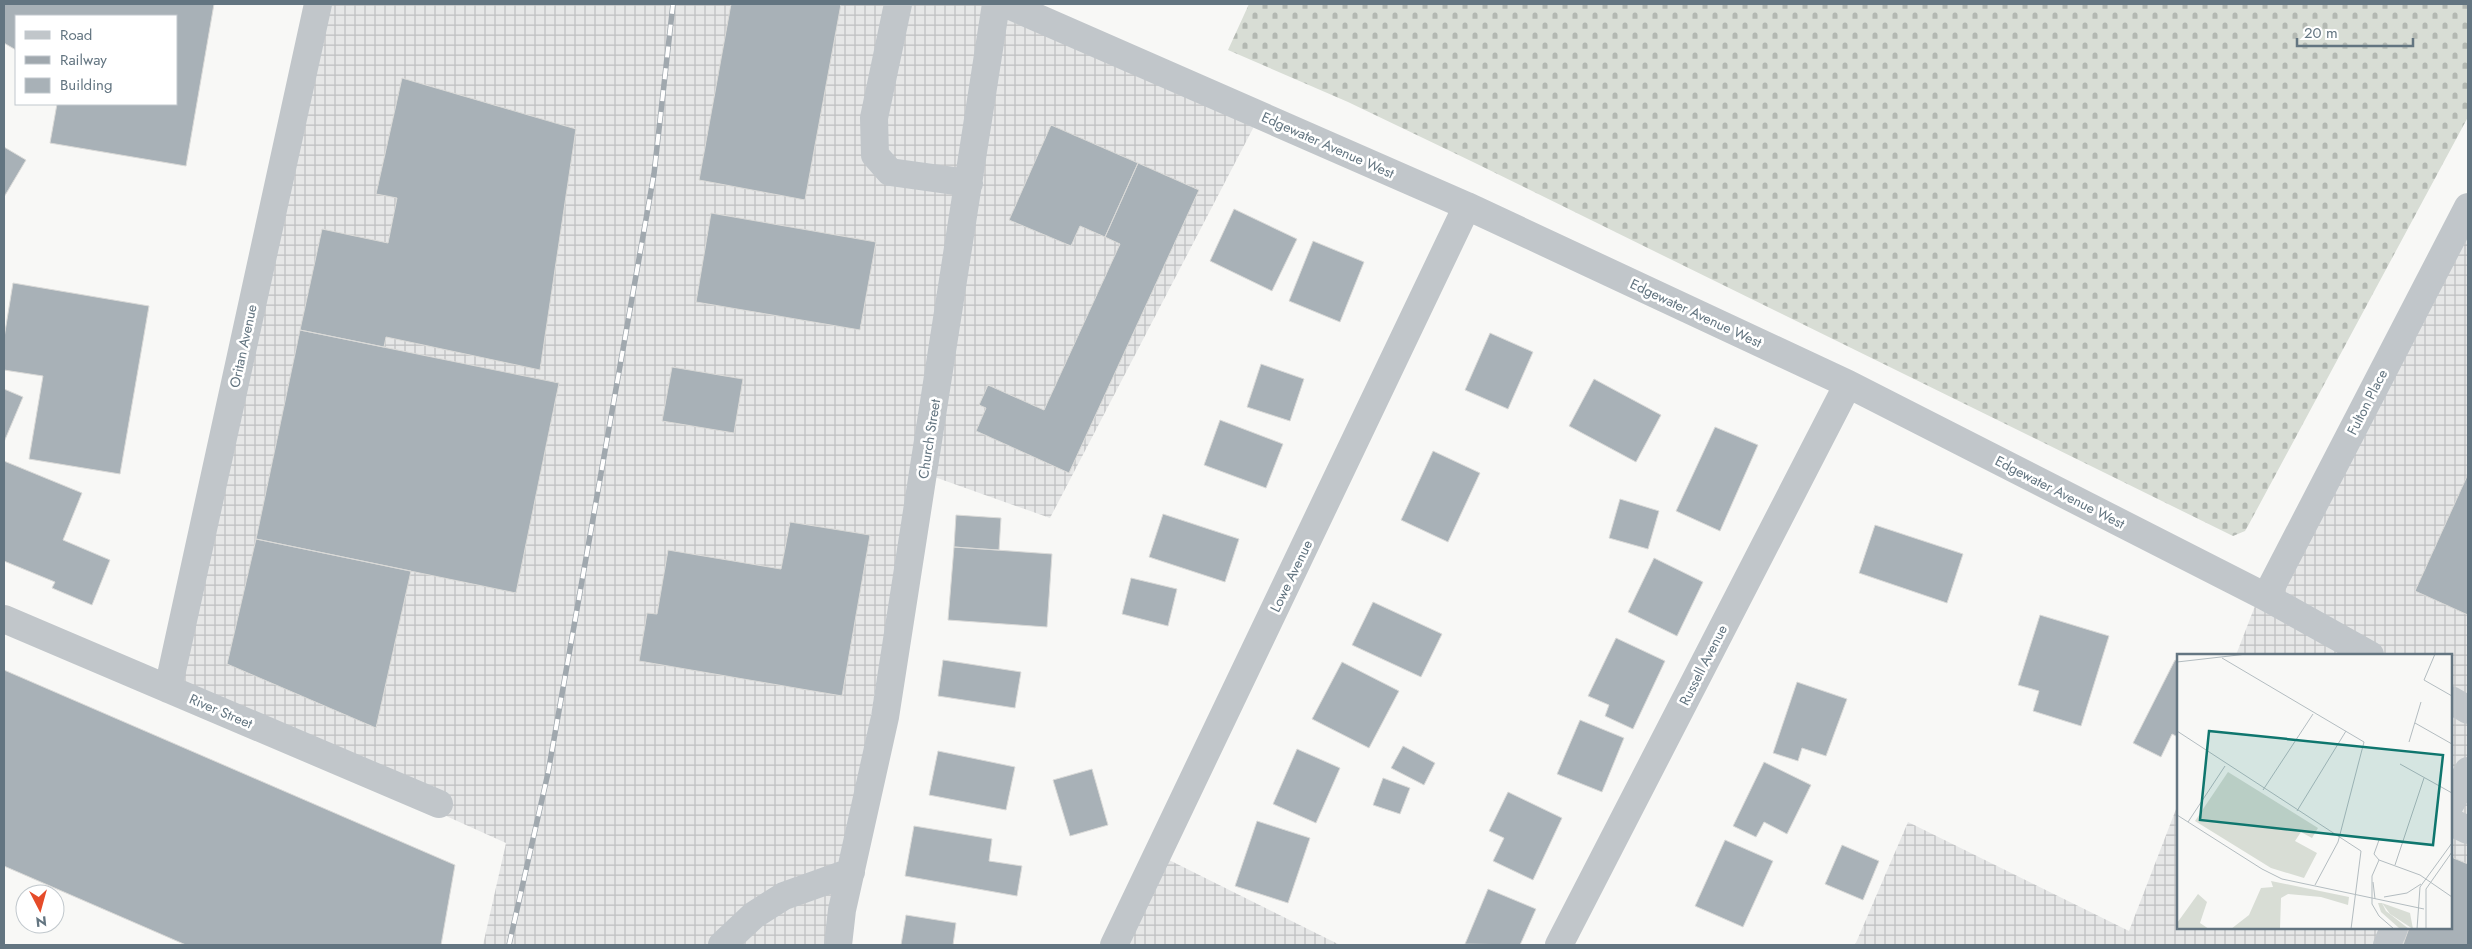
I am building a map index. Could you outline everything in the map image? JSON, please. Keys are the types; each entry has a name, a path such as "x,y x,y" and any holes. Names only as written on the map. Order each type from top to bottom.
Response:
{"street":[{"name":"Oritan Avenue","path":"168,689 318,4"},
{"path":"898,4 874,118 875,155 890,172 969,183"},
{"name":"Church Street","path":"851,872 885,717 996,4"},
{"name":"Edgewater Avenue West","path":"1006,4 1467,206 1848,384 2266,597 2368,654"},
{"name":"Lowe Avenue","path":"1114,945 1467,206"},
{"name":"Fulton Place","path":"2266,597 2468,207"},
{"name":"Russell Avenue","path":"1559,945 1848,384"},
{"name":"River Street","path":"4,619 439,804"},
{"path":"2452,701 2468,710"},
{"path":"2452,800 2468,771"},
{"path":"2452,822 2468,830"},
{"path":"722,945 754,915 784,896 851,872"},
{"path":"838,945 842,910 851,872"},
{"path":"2387,945 2394,929"}],"shaded area":[{"path":"314,4 1033,4 1261,113 1050,518 912,469 833,945 483,945 506,843 164,689"},
{"path":"2468,210 2468,945 1855,945 1908,822 2129,931 2177,807 2177,929 2452,929 2452,654 2236,654 2260,593"},
{"path":"1151,851 1338,944 1338,945 1108,945"}],"green space":[{"path":"1249,4 2468,4 2468,117 2249,524 2245,531 2233,536 1473,162 1348,102 1228,50"}],"building":[{"path":"4,4 214,4 186,166 50,143 57,105 178,105 178,15 15,15 15,49 4,43"},
{"path":"731,4 841,4 805,200 699,180"},
{"path":"402,78 576,129 540,370 386,337 384,347 300,330 322,229 388,243 397,198 376,194"},
{"path":"1051,125 1138,163 1105,237 1080,226 1071,246 1009,220"},
{"path":"4,147 26,160 4,197"},
{"path":"1138,163 1199,190 1069,473 976,431 986,408 979,405 988,385 1044,410 1120,244 1105,237"},
{"path":"1234,209 1297,239 1272,291 1210,261"},
{"path":"711,213 876,242 860,330 696,302"},
{"path":"1313,241 1364,262 1340,322 1289,301"},
{"path":"13,283 149,306 120,474 29,459 43,376 4,370 4,338"},
{"path":"300,330 559,383 516,593 256,539"},
{"path":"1490,333 1533,352 1508,409 1465,390"},
{"path":"1261,364 1304,379 1290,421 1247,407"},
{"path":"672,367 743,379 734,433 662,421"},
{"path":"1594,379 1661,415 1636,462 1569,426"},
{"path":"4,389 23,397 4,442"},
{"path":"1220,420 1283,444 1266,488 1204,465"},
{"path":"1715,427 1758,445 1720,531 1676,511"},
{"path":"1433,451 1480,473 1448,542 1401,520"},
{"path":"4,461 82,493 63,540 110,560 92,605 52,588 55,582 4,561"},
{"path":"2468,474 2468,615 2415,591"},
{"path":"1620,499 1659,511 1648,549 1609,538"},
{"path":"1163,514 1239,539 1225,582 1149,557"},
{"path":"956,515 1001,518 999,550 954,547"},
{"path":"790,522 870,535 842,696 639,661 647,613 657,614 668,550 781,569"},
{"path":"1875,525 1963,554 1947,603 1859,573"},
{"path":"256,539 411,571 376,728 227,664"},
{"path":"954,547 1052,554 1047,627 948,620"},
{"path":"1654,558 1703,582 1677,636 1628,612"},
{"path":"1131,578 1177,589 1168,626 1122,614"},
{"path":"1373,602 1442,634 1421,677 1352,645"},
{"path":"2040,615 2109,636 2081,726 2033,711 2039,691 2018,685"},
{"path":"1616,638 1665,661 1633,729 1605,716 1609,705 1588,696"},
{"path":"943,660 1021,672 1015,708 938,696"},
{"path":"2175,660 2177,661 2177,736 2172,734 2161,757 2133,743"},
{"path":"1342,662 1399,691 1369,748 1312,719"},
{"path":"4,670 455,865 441,945 186,945 65,892 65,884 45,884 4,866"},
{"path":"1797,682 1847,699 1826,756 1802,748 1798,761 1773,753"},
{"path":"1580,720 1624,738 1602,792 1557,774"},
{"path":"1403,746 1435,763 1424,785 1391,768"},
{"path":"1297,749 1340,768 1316,823 1273,804"},
{"path":"938,751 1015,767 1006,810 929,795"},
{"path":"1764,762 1811,785 1787,834 1764,822 1756,837 1733,826"},
{"path":"1092,769 1108,825 1070,836 1053,780"},
{"path":"1383,778 1410,788 1400,814 1373,805"},
{"path":"1508,792 1562,818 1533,880 1493,861 1504,838 1489,831"},
{"path":"1257,821 1310,838 1288,903 1235,886"},
{"path":"914,826 992,839 989,861 1022,866 1017,896 905,876"},
{"path":"1725,840 1773,861 1743,927 1695,906"},
{"path":"1842,845 1879,861 1863,900 1825,884"},
{"path":"2452,857 2468,864 2468,945 2403,945 2409,929 2452,929"},
{"path":"1488,889 1536,909 1520,945 1465,944"},
{"path":"906,915 956,923 953,945 901,945"}],"railway":[{"path":"509,945 548,773 654,174 673,4"}]}
